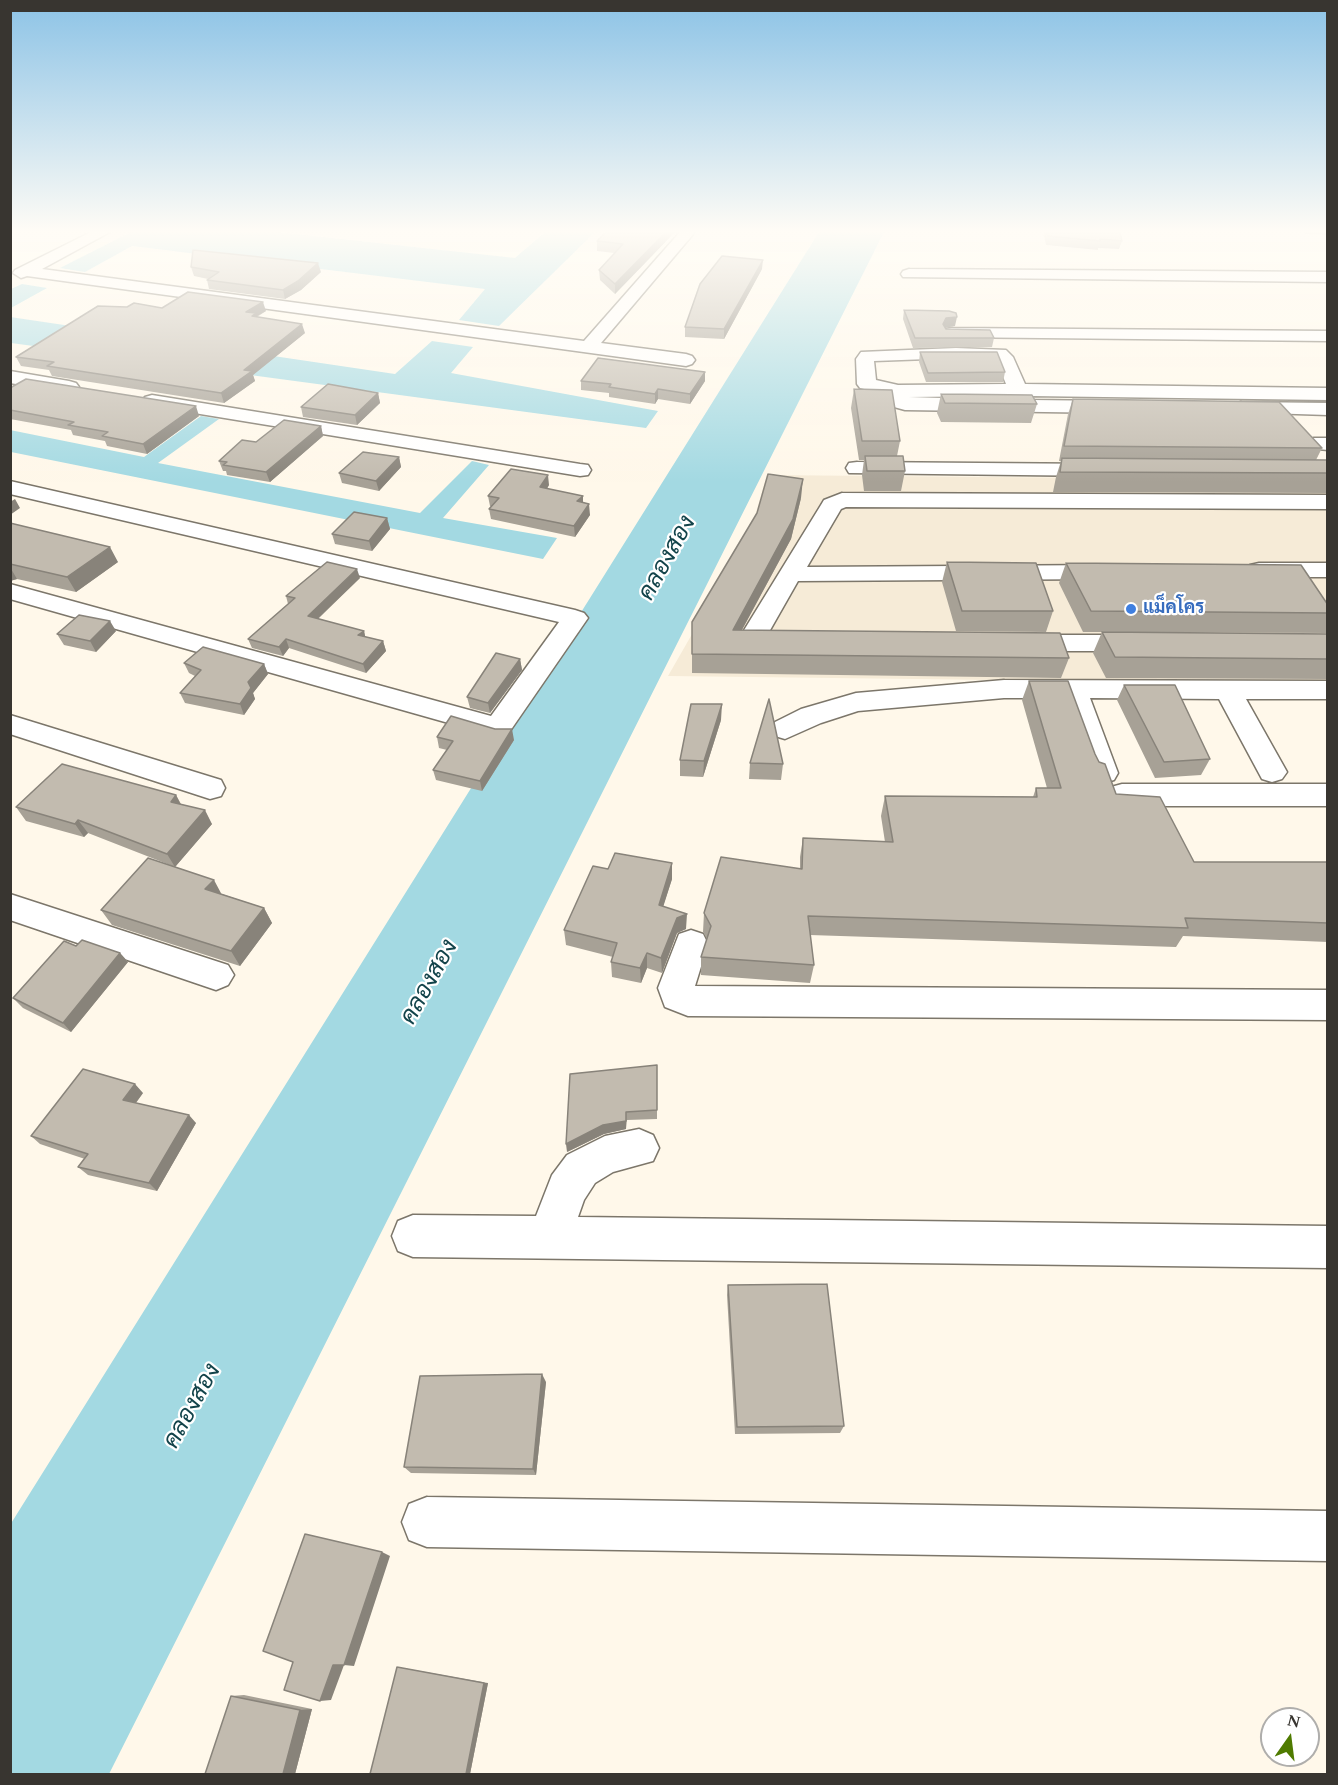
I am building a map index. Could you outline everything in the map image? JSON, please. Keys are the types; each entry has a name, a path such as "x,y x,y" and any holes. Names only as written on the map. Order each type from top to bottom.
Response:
{"street":[{"path":"346,315 686,360"},
{"path":"589,346 616,315"},
{"path":"952,333 1328,336"},
{"path":"1021,398 1004,357 1000,354 945,353 867,356 865,359 867,384 898,391 1021,398 1328,409"},
{"path":"10,377 92,390"},
{"path":"1021,398 1328,394"},
{"path":"128,396 580,470"},
{"path":"857,468 1127,470"},
{"path":"10,487 575,618 498,727 10,591"},
{"path":"808,640 751,640 832,505 842,500 1328,502"},
{"path":"1236,571 1301,580 1328,570"},
{"path":"790,574 1130,571"},
{"path":"993,642 1172,643"},
{"path":"785,729 811,716 856,702 1004,689 1328,690"},
{"path":"1073,689 1112,784 1328,795"},
{"path":"1228,690 1272,772"},
{"path":"10,724 210,788"},
{"path":"10,907 216,975"},
{"path":"691,944 676,988 678,996 688,1001 1328,1005"},
{"path":"549,1238 567,1189 581,1169 605,1155 639,1148"},
{"path":"412,1236 1328,1248"},
{"path":"427,1522 1328,1536"}],"shaded area":[{"path":"767,475 1327,480 1327,684 668,676 750,533"}],"water":[{"path":"463,315 510,315 499,326 459,320"},
{"name":"คลองสอง","path":"767,315 842,315 109,1774 11,1774 10,1525"},
{"path":"10,317 395,374 432,341 473,347 451,373 658,411 646,428 11,343"},
{"path":"201,416 219,419 158,463 420,513 472,461 489,465 443,518 557,538 543,559 11,452 10,430 144,457"}],"building":[{"path":"83,315 253,315 302,324 244,370 252,371 221,393 47,366 54,362 16,357"},
{"path":"689,315 732,315 724,329 685,327"},
{"path":"906,315 957,315 946,318 943,324 946,329 990,330 994,338 915,338"},
{"path":"920,352 997,352 1005,372 928,373"},
{"path":"598,358 705,372 690,394 658,389 655,394 609,387 611,384 581,381"},
{"path":"26,379 196,406 143,444 102,436 108,432 68,425 74,422 10,410 10,388"},
{"path":"328,384 378,393 355,415 301,407"},
{"path":"854,389 892,390 900,441 862,441"},
{"path":"941,394 1032,395 1037,404 945,403"},
{"path":"1073,399 1279,402 1322,448 1064,446"},
{"path":"284,420 321,426 266,472 223,465 227,462 219,461 242,440 256,442"},
{"path":"363,452 399,457 376,481 339,473"},
{"path":"865,456 903,456 905,471 867,471"},
{"path":"1062,458 1328,460 1328,473 1060,472"},
{"path":"511,469 548,475 540,487 583,496 577,501 589,504 574,526 489,509 499,498 488,496"},
{"path":"768,474 803,479 793,519 733,630 1060,633 1069,658 692,654 692,622 757,513"},
{"path":"354,512 387,518 369,541 332,534"},
{"path":"10,523 110,547 67,577 10,564"},
{"path":"327,562 357,569 308,616 364,631 358,635 383,641 363,664 286,639 279,647 248,639 295,598 286,596"},
{"path":"947,562 1036,563 1053,611 962,611"},
{"path":"1066,563 1301,565 1328,605 1328,613 1091,611"},
{"path":"79,615 110,621 90,641 57,634"},
{"path":"1102,632 1328,634 1328,659 1115,657"},
{"path":"203,647 264,664 248,682 251,688 240,704 180,693 201,670 184,663"},
{"path":"496,653 520,659 488,703 467,697"},
{"path":"1029,681 1068,681 1095,754 1099,762 1105,764 1116,794 1160,797 1194,862 1328,862 1328,923 1185,918 1188,928 808,916 814,965 701,957 711,926 704,913 721,857 802,869 803,838 893,842 885,796 1037,797 1036,788 1061,788"},
{"path":"1124,685 1175,685 1210,759 1164,762"},
{"path":"769,699 783,764 750,763"},
{"path":"691,704 722,704 704,761 680,760"},
{"path":"451,716 495,729 512,729 480,781 433,770 453,741 437,737"},
{"path":"62,764 176,795 171,802 205,810 167,854 78,820 75,824 16,807"},
{"path":"615,853 672,863 659,905 687,914 677,918 661,958 647,953 640,968 611,962 617,943 564,930 593,866 608,869"},
{"path":"148,858 214,880 205,889 264,908 231,951 101,910"},
{"path":"82,940 120,953 63,1023 13,998 64,941 76,946"},
{"path":"657,1065 657,1110 626,1112 626,1121 603,1125 566,1144 570,1074"},
{"path":"83,1069 135,1084 123,1100 189,1115 149,1183 78,1167 88,1154 31,1136"},
{"path":"827,1284 844,1426 737,1427 728,1285"},
{"path":"542,1374 533,1469 404,1467 420,1376"},
{"path":"305,1534 382,1552 344,1665 333,1665 320,1701 284,1690 293,1662 263,1651"},
{"path":"397,1667 484,1683 466,1774 370,1774"},
{"path":"231,1696 300,1710 283,1774 205,1774"}],"place":[{"name":"แม็คโคร","path":"1131,609"}]}
